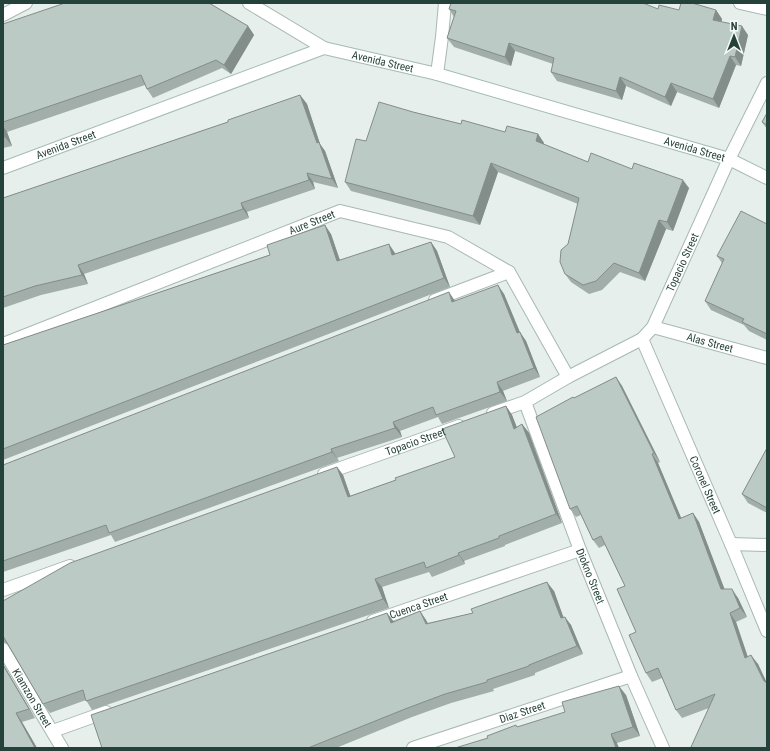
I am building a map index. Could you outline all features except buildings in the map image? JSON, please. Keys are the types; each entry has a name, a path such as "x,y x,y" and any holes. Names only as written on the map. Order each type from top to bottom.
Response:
{"street":[{"path":"3,14 26,3"},
{"path":"249,3 324,48"},
{"path":"437,74 445,3"},
{"path":"740,3 767,9"},
{"name":"Avenida Street","path":"3,168 324,48 437,74 729,159 767,178"},
{"name":"Topacio Street","path":"316,477 525,402 568,377 642,339 653,327 729,159 767,83"},
{"name":"Aure Street","path":"3,344 340,211 448,237 509,272"},
{"path":"427,304 509,272 568,377"},
{"name":"Alas Street","path":"653,327 767,358"},
{"name":"Coronel Street","path":"642,339 767,631"},
{"name":"Diokno Street","path":"525,402 580,550 631,676 663,748"},
{"path":"731,544 767,545"},
{"name":"Cuenca Street","path":"362,625 580,550"},
{"path":"3,590 78,564"},
{"name":"Kiamzon Street","path":"3,649 62,748"},
{"name":"Diaz Street","path":"413,748 631,676"},
{"path":"52,730 120,707"}]}
